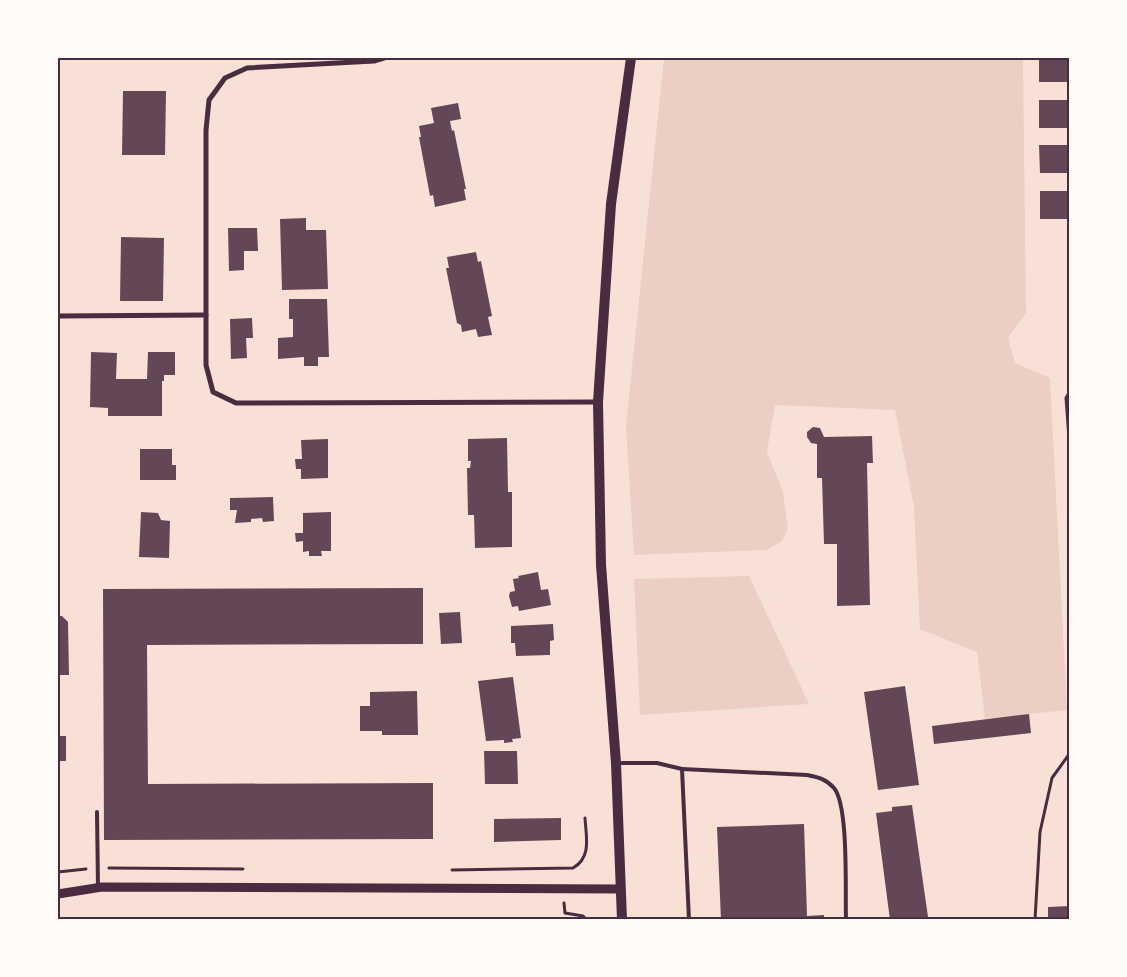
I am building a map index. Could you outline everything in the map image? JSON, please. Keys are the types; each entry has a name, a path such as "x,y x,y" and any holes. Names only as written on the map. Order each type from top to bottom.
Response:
{"main road":[{"path":"622,920 616,763 601,565 598,402 611,204 631,58"}],"street":[{"path":"384,58 374,61 247,68 225,78 209,100 206,130 206,365 213,392 236,403 598,402"},
{"path":"58,316 206,315"},
{"path":"58,894 98,888 620,889"}],"lane":[{"path":"616,763 657,763 682,769 807,775 822,778 835,789 843,812 846,920"},
{"path":"682,769 689,920"},
{"path":"97,812 98,888"}],"path":[{"path":"1070,391 1066,398 1070,452"},
{"path":"1035,920 1040,832 1052,778 1070,753"},
{"path":"450,870 573,868 580,864 585,856 585,818"},
{"path":"58,872 98,868 251,870"},
{"path":"564,910 565,913 583,916 587,920"}],"shaded area":[{"path":"664,58 1023,58 1026,313 1008,338 1015,363 1050,378 1067,710 985,719 977,652 920,629 914,507 895,410 775,405 767,452 783,492 788,529 782,541 767,550 634,555 626,426"},
{"path":"749,576 809,704 640,715 634,579"}],"building":[{"path":"1039,58 1070,58 1070,82 1039,82"},
{"path":"123,91 166,91 165,155 122,155"},
{"path":"1039,100 1070,100 1070,128 1039,128"},
{"path":"458,103 461,119 450,121 452,131 454,130 466,189 464,189 466,200 435,207 433,195 430,196 419,137 421,137 419,126 434,123 431,108"},
{"path":"1039,145 1070,145 1070,173 1040,173"},
{"path":"1040,191 1070,191 1070,219 1040,219"},
{"path":"306,218 306,230 326,230 328,289 282,290 280,219"},
{"path":"228,228 257,228 258,251 244,251 244,270 229,271"},
{"path":"121,237 164,238 163,301 120,301"},
{"path":"476,252 478,262 481,261 492,316 488,317 492,335 478,337 476,329 462,332 461,325 457,323 446,268 449,268 447,257"},
{"path":"289,299 327,299 329,357 318,357 318,366 304,366 304,357 278,359 278,338 293,337 293,319 289,319"},
{"path":"252,318 253,338 246,338 247,358 231,359 230,319"},
{"path":"91,352 117,353 116,379 147,379 148,352 175,352 175,375 164,375 164,381 162,381 162,416 108,416 108,408 90,407"},
{"path":"813,427 820,428 824,437 872,436 873,463 867,463 870,605 837,606 837,544 824,544 822,478 817,478 817,444 811,443 807,437 807,432"},
{"path":"507,438 508,492 512,492 512,547 475,548 474,515 468,515 467,468 470,468 471,461 468,461 468,439"},
{"path":"328,439 328,478 301,479 301,469 296,469 295,459 302,459 301,440"},
{"path":"140,449 172,449 172,465 176,465 176,480 140,480"},
{"path":"273,497 274,521 263,522 262,518 251,519 251,522 235,523 237,510 230,510 230,498"},
{"path":"141,512 158,513 161,520 170,521 169,558 139,557"},
{"path":"331,512 331,551 321,551 322,556 309,556 309,551 303,552 303,541 296,542 295,533 303,533 303,513"},
{"path":"538,572 541,590 548,589 551,605 519,611 518,606 512,607 509,596 510,592 515,591 513,579 519,578 518,576"},
{"path":"423,588 423,644 147,645 148,784 433,783 433,839 104,840 103,589"},
{"path":"460,612 462,643 441,644 439,613"},
{"path":"58,616 62,616 68,622 69,675 58,675"},
{"path":"553,624 554,640 550,641 550,655 516,656 515,643 511,643 511,626"},
{"path":"513,677 521,738 512,739 513,742 504,743 504,740 486,741 478,681"},
{"path":"905,686 919,785 878,790 864,692"},
{"path":"417,691 418,735 382,735 382,731 360,731 360,706 370,706 370,692"},
{"path":"1029,714 1031,733 934,744 932,726"},
{"path":"58,736 66,736 66,761 58,761"},
{"path":"484,751 517,751 518,784 485,784"},
{"path":"912,805 928,917 890,920 876,813 892,811 892,807"},
{"path":"561,818 561,840 494,842 494,819"},
{"path":"804,824 807,916 824,915 824,920 721,920 717,827"},
{"path":"1070,906 1070,920 1048,920 1048,907"}]}
